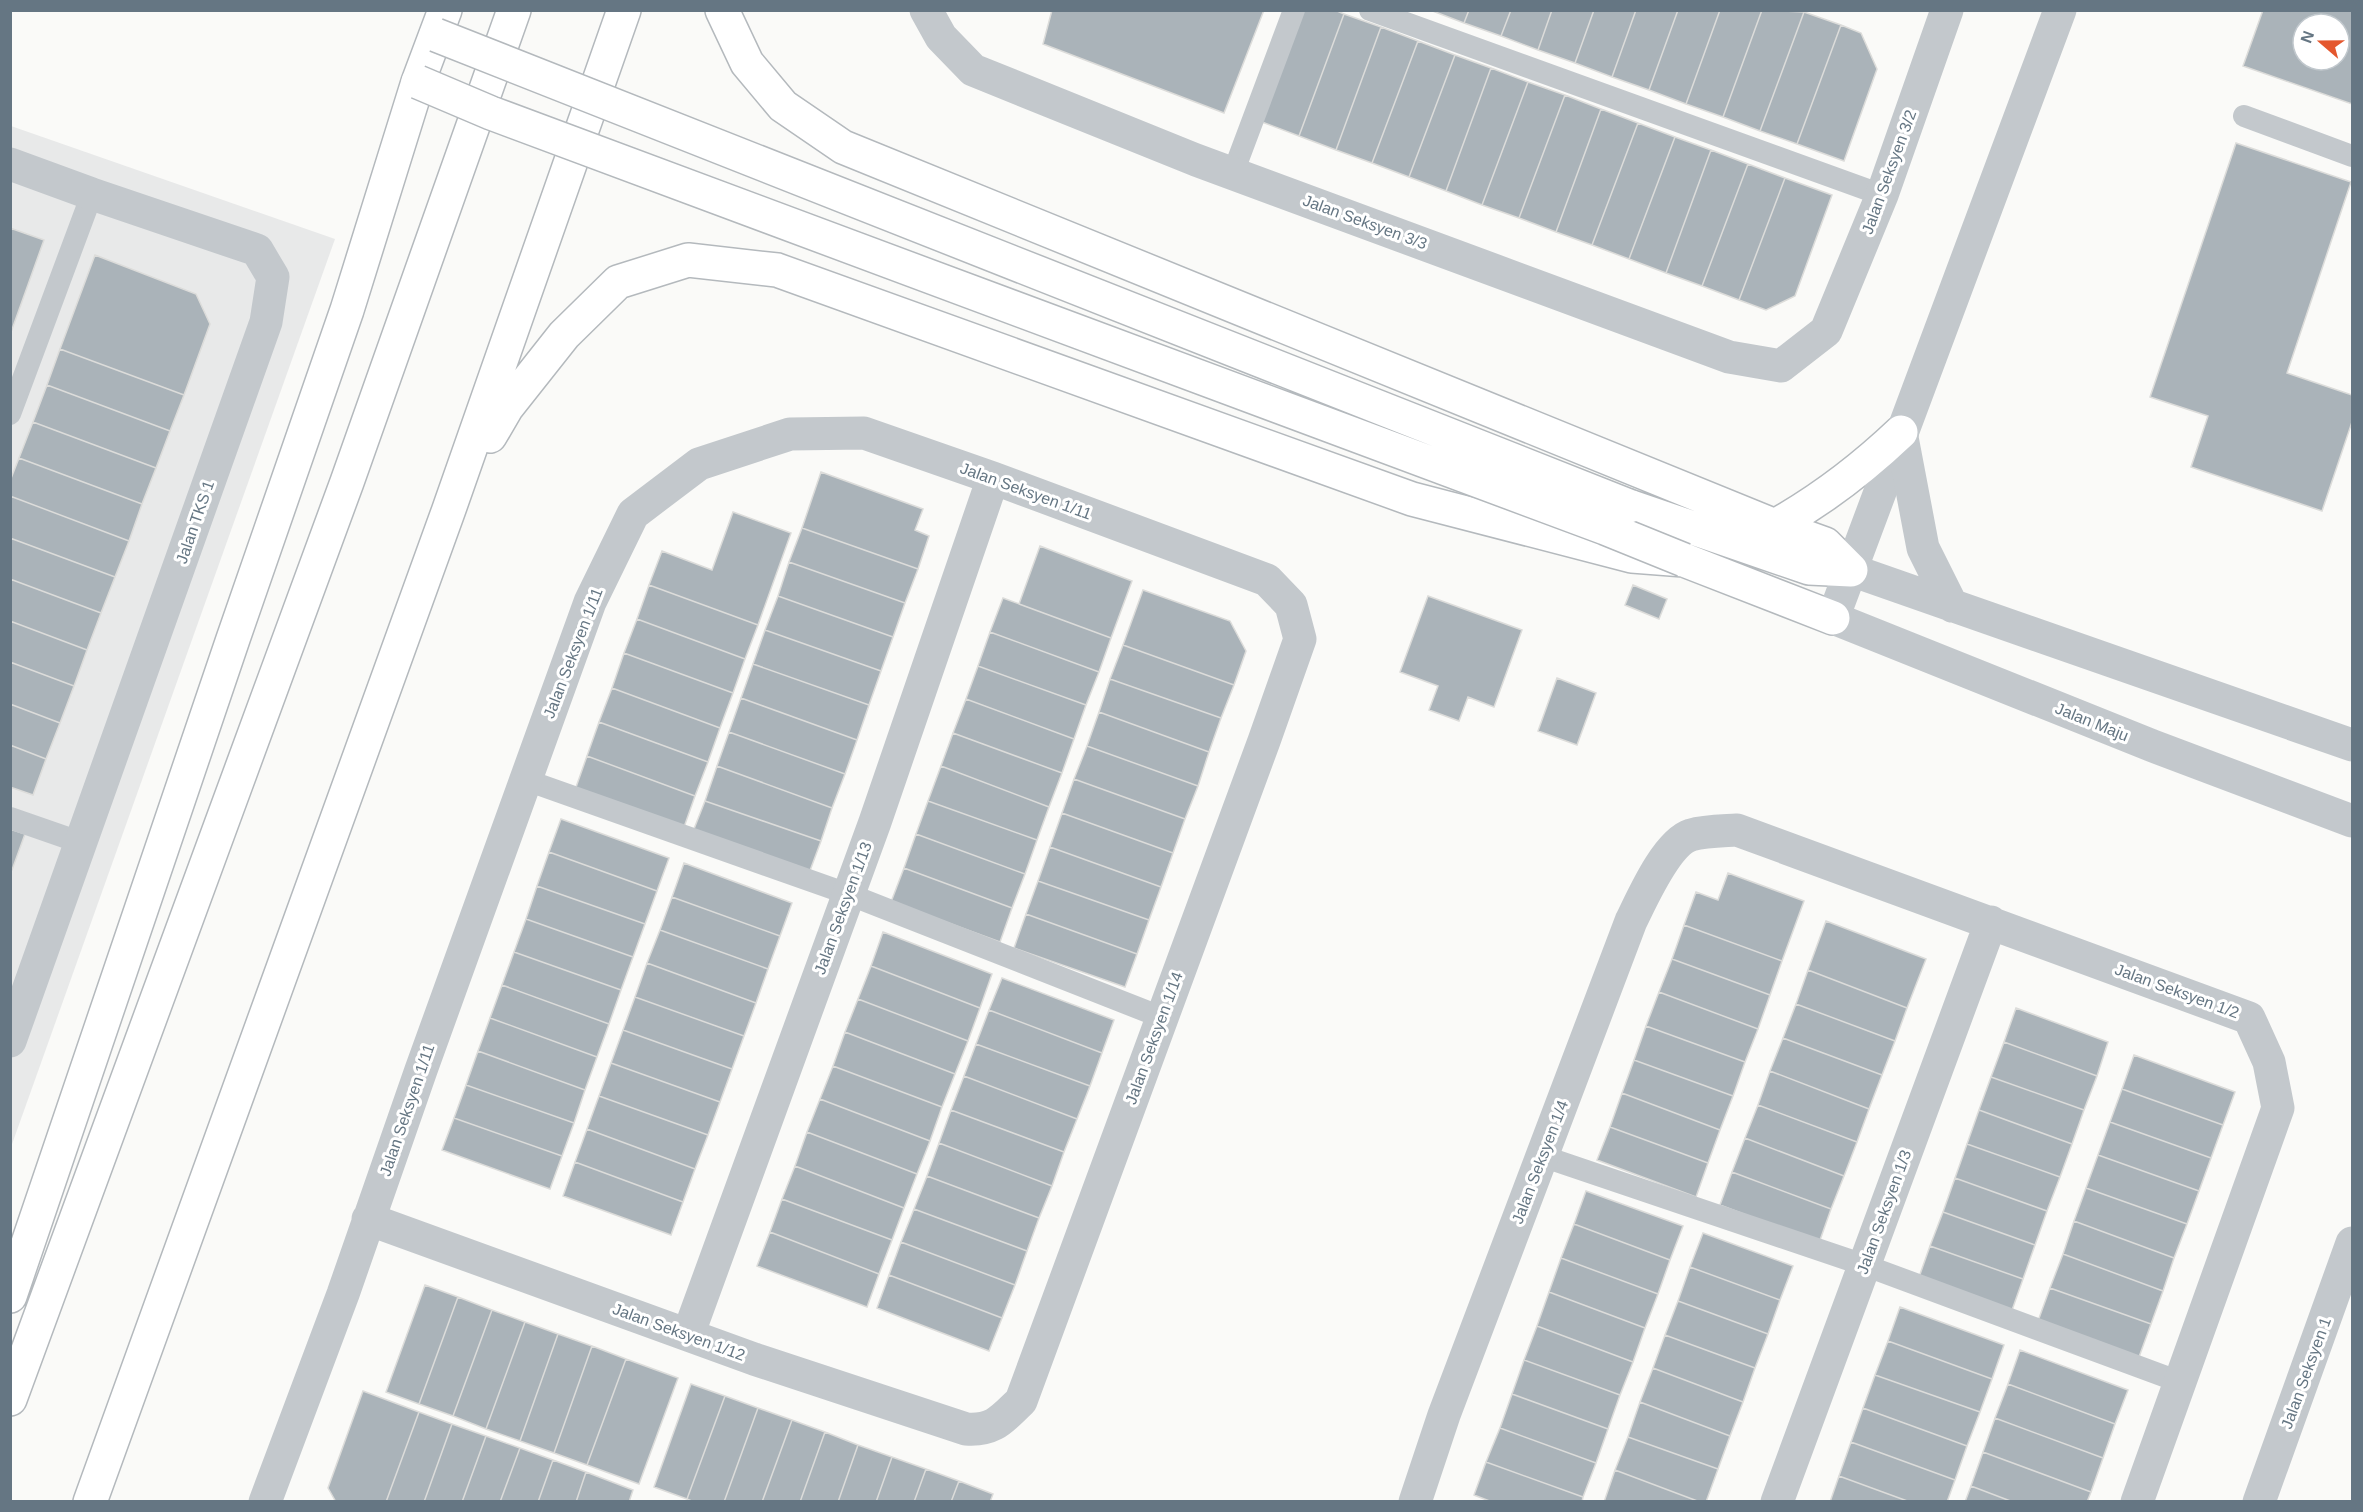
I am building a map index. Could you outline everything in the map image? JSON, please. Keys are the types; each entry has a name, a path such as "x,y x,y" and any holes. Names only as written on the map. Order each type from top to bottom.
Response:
{"highway":[{"path":"10,1399 343,494 514,10"},
{"path":"90,1502 448,512 624,10"},
{"path":"722,10 747,63 783,106 843,147 1775,526 1825,544 1851,570"},
{"path":"10,1296 347,310 418,82 441,23 1629,506 1809,568 1851,570"},
{"path":"418,82 491,113 1605,528 1833,618"},
{"path":"448,512 507,406 564,335 618,282 688,260 777,270 1412,499 1632,556 1684,560"},
{"path":"1775,526 1814,504 1843,483 1901,432"}],"street":[{"name":"Jalan Seksyen 3/3","path":"926,10 941,37 973,70 1233,173 1729,357 1780,366 1826,331"},
{"path":"1833,618 2060,10"},
{"name":"Jalan Seksyen 3/2","path":"1826,331 1881,195 1946,11"},
{"name":"Jalan TKS 1","path":"10,164 257,250 273,277 266,322 10,1041"},
{"path":"1901,432 1923,548 1952,606"},
{"name":"Jalan Seksyen 1/11","path":"265,1502 590,602 633,514 699,464 790,434 864,433 993,478 1267,580 1291,605 1300,639"},
{"name":"Jalan Seksyen 1/13","path":"688,1335 848,894 993,478"},
{"path":"1851,570 2352,745"},
{"name":"Jalan Maju","path":"1833,618 2349,822"},
{"name":"Jalan Seksyen 1/14","path":"993,1426 1021,1401 1300,639"},
{"name":"Jalan Seksyen 1/2","path":"1689,836 1737,830 2249,1018 2269,1062 2278,1108 2137,1502"},
{"name":"Jalan Seksyen 1/4","path":"1415,1502 1444,1415 1631,921 1652,879 1669,854 1689,836"},
{"name":"Jalan Seksyen 1/3","path":"1777,1502 1991,922"},
{"name":"Jalan Seksyen 1/12","path":"368,1219 754,1359 966,1429 981,1430 993,1426"},
{"name":"Jalan Seksyen 1","path":"2259,1502 2352,1243"}],"lane":[{"path":"1233,173 1294,10"},
{"path":"1370,10 1881,195"},
{"path":"2244,116 2352,156"},
{"path":"10,414 92,194"},
{"path":"525,780 848,894 1161,1017"},
{"path":"10,818 82,843"},
{"path":"1542,1156 1864,1265 2180,1382"}],"shaded area":[{"path":"11,126 335,239 11,1147"}],"building":[{"path":"1052,10 1264,10 1224,113 1043,44"},
{"path":"1303,10 1335,10 1344,14 1299,136 1262,122"},
{"path":"1430,10 1469,10 1464,23"},
{"path":"1469,10 1511,10 1501,36 1464,23"},
{"path":"1511,10 1552,10 1538,50 1501,36"},
{"path":"1552,10 1594,10 1575,63 1538,50"},
{"path":"1594,10 1636,10 1612,77 1575,63"},
{"path":"1636,10 1678,10 1649,90 1612,77"},
{"path":"1678,10 1720,10 1686,104 1649,90"},
{"path":"1720,10 1762,10 1723,117 1686,104"},
{"path":"1762,10 1804,12 1760,131 1723,117"},
{"path":"2263,10 2352,10 2352,104 2243,66"},
{"path":"1804,12 1841,25 1797,144 1760,131"},
{"path":"1344,14 1381,27 1336,150 1299,136"},
{"path":"1841,25 1861,33 1877,69 1844,161 1797,144"},
{"path":"1381,27 1418,41 1372,163 1336,150"},
{"path":"1418,41 1455,55 1409,177 1372,163"},
{"path":"1455,55 1491,68 1446,191 1409,177"},
{"path":"1491,68 1528,82 1482,205 1446,191"},
{"path":"1528,82 1565,95 1519,218 1482,205"},
{"path":"1565,95 1601,109 1556,232 1519,218"},
{"path":"1601,109 1638,123 1592,245 1556,232"},
{"path":"1638,123 1675,137 1629,259 1592,245"},
{"path":"1675,137 1711,150 1666,273 1629,259"},
{"path":"2236,143 2351,182 2287,373 2352,395 2352,422 2322,511 2191,467 2208,416 2150,397"},
{"path":"1711,150 1748,164 1702,286 1666,273"},
{"path":"1748,164 1785,178 1739,300 1702,286"},
{"path":"1785,178 1832,195 1795,296 1766,310 1739,300"},
{"path":"10,228 44,240 10,335"},
{"path":"95,255 196,294 210,324 184,395 60,349"},
{"path":"60,349 184,395 170,431 47,385"},
{"path":"47,385 170,431 156,468 33,422"},
{"path":"33,422 156,468 142,504 19,458"},
{"path":"19,458 142,504 129,541 10,496 10,481"},
{"path":"821,472 923,509 915,530 929,536 918,569 802,528"},
{"path":"10,496 129,541 115,577 10,538"},
{"path":"733,512 791,533 758,625 649,585 662,551 712,570"},
{"path":"802,528 918,569 905,603 789,562"},
{"path":"10,538 115,577 101,613 10,579"},
{"path":"1040,546 1132,581 1111,638 1019,604"},
{"path":"789,562 905,603 893,637 778,596"},
{"path":"10,579 101,613 87,650 10,621"},
{"path":"649,585 758,625 745,659 637,619"},
{"path":"1633,585 1667,599 1659,619 1625,605"},
{"path":"1143,590 1230,621 1246,651 1234,685 1123,645"},
{"path":"778,596 893,637 881,671 765,630"},
{"path":"1428,596 1522,630 1494,707 1468,697 1459,721 1429,710 1438,686 1400,672"},
{"path":"1003,598 1111,638 1099,672 990,632"},
{"path":"637,619 745,659 733,693 624,653"},
{"path":"10,621 87,650 74,686 10,662"},
{"path":"765,630 881,671 869,705 753,664"},
{"path":"990,632 1099,672 1086,705 978,666"},
{"path":"1123,645 1234,685 1221,718 1110,679"},
{"path":"624,653 733,693 720,728 612,688"},
{"path":"10,662 74,686 60,723 10,704"},
{"path":"753,664 869,705 857,740 741,698"},
{"path":"978,666 1086,705 1074,739 966,699"},
{"path":"1557,678 1596,693 1577,745 1538,731"},
{"path":"1110,679 1221,718 1209,752 1099,712"},
{"path":"612,688 720,728 708,762 599,722"},
{"path":"741,698 857,740 845,774 729,732"},
{"path":"966,699 1074,739 1062,773 953,733"},
{"path":"10,704 60,723 46,759 10,745"},
{"path":"1099,712 1209,752 1198,786 1087,746"},
{"path":"599,722 708,762 695,796 587,756"},
{"path":"729,732 845,774 832,808 717,766"},
{"path":"953,733 1062,773 1049,807 941,766"},
{"path":"10,745 46,759 33,795 10,787"},
{"path":"1087,746 1198,786 1185,819 1074,779"},
{"path":"587,756 695,796 683,830 575,790"},
{"path":"717,766 832,808 821,841 705,801"},
{"path":"941,766 1049,807 1037,840 928,801"},
{"path":"1074,779 1185,819 1173,853 1062,813"},
{"path":"705,801 821,841 808,876 692,834"},
{"path":"928,801 1037,840 1025,874 916,834"},
{"path":"1062,813 1173,853 1161,887 1050,847"},
{"path":"561,819 669,858 657,891 549,852"},
{"path":"10,829 25,834 12,870 10,870"},
{"path":"916,834 1025,874 1012,908 904,868"},
{"path":"1050,847 1161,887 1149,920 1038,881"},
{"path":"549,852 657,891 645,924 537,886"},
{"path":"684,863 792,903 780,936 672,897"},
{"path":"904,868 1012,908 1000,942 891,902"},
{"path":"1728,873 1804,901 1782,961 1684,925 1696,892 1718,900"},
{"path":"1038,881 1149,920 1137,954 1026,914"},
{"path":"537,886 645,924 633,957 526,919"},
{"path":"672,897 780,936 768,969 660,930"},
{"path":"1026,914 1137,954 1125,987 1014,948"},
{"path":"526,919 633,957 621,990 514,952"},
{"path":"1826,921 1926,959 1907,1008 1808,970"},
{"path":"1684,925 1782,961 1770,995 1672,959"},
{"path":"660,930 768,969 756,1003 647,963"},
{"path":"883,932 992,974 980,1008 871,966"},
{"path":"514,952 621,990 609,1024 502,985"},
{"path":"1672,959 1770,995 1758,1029 1659,992"},
{"path":"647,963 756,1003 744,1036 635,997"},
{"path":"871,966 980,1008 968,1041 858,999"},
{"path":"1808,970 1907,1008 1895,1041 1796,1004"},
{"path":"1002,978 1114,1020 1102,1053 989,1010"},
{"path":"502,985 609,1024 597,1057 490,1018"},
{"path":"1659,992 1758,1029 1745,1062 1646,1026"},
{"path":"635,997 744,1036 732,1069 623,1030"},
{"path":"858,999 968,1041 955,1074 845,1032"},
{"path":"1796,1004 1895,1041 1882,1075 1783,1038"},
{"path":"2016,1008 2108,1042 2097,1076 2004,1042"},
{"path":"989,1010 1102,1053 1090,1086 976,1044"},
{"path":"490,1018 597,1057 585,1090 478,1051"},
{"path":"1646,1026 1745,1062 1733,1096 1634,1060"},
{"path":"623,1030 732,1069 720,1102 611,1063"},
{"path":"845,1032 955,1074 942,1107 833,1066"},
{"path":"1783,1038 1882,1075 1869,1109 1770,1071"},
{"path":"2004,1042 2097,1076 2084,1110 1991,1077"},
{"path":"976,1044 1090,1086 1077,1119 964,1076"},
{"path":"478,1051 585,1090 574,1123 466,1085"},
{"path":"2134,1055 2235,1092 2223,1125 2122,1089"},
{"path":"1634,1060 1733,1096 1720,1130 1622,1093"},
{"path":"611,1063 720,1102 708,1135 599,1096"},
{"path":"833,1066 942,1107 930,1141 820,1099"},
{"path":"1770,1071 1869,1109 1857,1142 1758,1105"},
{"path":"964,1076 1077,1119 1064,1152 951,1110"},
{"path":"1991,1077 2084,1110 2072,1144 1979,1110"},
{"path":"466,1085 574,1123 562,1156 454,1118"},
{"path":"2122,1089 2223,1125 2211,1158 2110,1122"},
{"path":"1622,1093 1720,1130 1708,1163 1610,1127"},
{"path":"599,1096 708,1135 695,1169 587,1129"},
{"path":"820,1099 930,1141 917,1174 807,1132"},
{"path":"1758,1105 1857,1142 1844,1176 1745,1138"},
{"path":"951,1110 1064,1152 1052,1186 939,1143"},
{"path":"1979,1110 2072,1144 2060,1177 1967,1144"},
{"path":"454,1118 562,1156 550,1189 442,1150"},
{"path":"2110,1122 2211,1158 2199,1191 2098,1155"},
{"path":"1610,1127 1708,1163 1696,1197 1597,1160"},
{"path":"587,1129 695,1169 683,1202 575,1162"},
{"path":"807,1132 917,1174 904,1208 795,1166"},
{"path":"1745,1138 1844,1176 1831,1209 1732,1172"},
{"path":"939,1143 1052,1186 1039,1218 927,1176"},
{"path":"1967,1144 2060,1177 2047,1211 1955,1178"},
{"path":"2098,1155 2199,1191 2187,1224 2086,1188"},
{"path":"575,1162 683,1202 671,1235 563,1196"},
{"path":"795,1166 904,1208 892,1240 782,1199"},
{"path":"1732,1172 1831,1209 1819,1243 1720,1205"},
{"path":"927,1176 1039,1218 1027,1251 914,1209"},
{"path":"1955,1178 2047,1211 2035,1245 1943,1212"},
{"path":"2086,1188 2187,1224 2174,1258 2074,1221"},
{"path":"1586,1191 1683,1226 1670,1260 1574,1224"},
{"path":"782,1199 892,1240 879,1274 770,1232"},
{"path":"914,1209 1027,1251 1015,1285 901,1242"},
{"path":"1943,1212 2035,1245 2023,1279 1930,1246"},
{"path":"2074,1221 2174,1258 2163,1291 2063,1254"},
{"path":"1574,1224 1670,1260 1658,1294 1561,1258"},
{"path":"770,1232 879,1274 867,1307 757,1266"},
{"path":"1703,1233 1793,1266 1780,1300 1690,1267"},
{"path":"901,1242 1015,1285 1002,1318 889,1275"},
{"path":"1930,1246 2023,1279 2011,1313 1918,1280"},
{"path":"2063,1254 2163,1291 2151,1324 2050,1288"},
{"path":"1561,1258 1658,1294 1645,1328 1549,1292"},
{"path":"1690,1267 1780,1300 1768,1334 1678,1301"},
{"path":"889,1275 1002,1318 989,1351 877,1308"},
{"path":"425,1285 458,1297 419,1404 386,1392"},
{"path":"2050,1288 2151,1324 2139,1357 2038,1321"},
{"path":"1549,1292 1645,1328 1633,1362 1537,1326"},
{"path":"458,1297 492,1310 453,1416 419,1404"},
{"path":"1678,1301 1768,1334 1755,1368 1665,1335"},
{"path":"1900,1307 2004,1345 1992,1379 1888,1341"},
{"path":"492,1310 525,1322 486,1429 453,1416"},
{"path":"525,1322 558,1334 520,1441 486,1429"},
{"path":"1537,1326 1633,1362 1620,1395 1524,1360"},
{"path":"558,1334 592,1346 554,1453 520,1441"},
{"path":"1665,1335 1755,1368 1743,1402 1653,1368"},
{"path":"1888,1341 1992,1379 1980,1412 1875,1375"},
{"path":"592,1346 626,1359 587,1465 554,1453"},
{"path":"2020,1350 2128,1390 2115,1424 2008,1384"},
{"path":"626,1359 678,1378 639,1484 587,1465"},
{"path":"1524,1360 1620,1395 1608,1429 1512,1394"},
{"path":"1653,1368 1743,1402 1730,1436 1640,1402"},
{"path":"1875,1375 1980,1412 1967,1446 1863,1408"},
{"path":"691,1384 725,1396 687,1499 654,1487"},
{"path":"2008,1384 2115,1424 2103,1458 1995,1418"},
{"path":"363,1391 419,1412 386,1502 336,1502 328,1488"},
{"path":"1512,1394 1608,1429 1596,1463 1500,1428"},
{"path":"725,1396 758,1408 724,1502 694,1502 687,1499"},
{"path":"1640,1402 1730,1436 1718,1469 1628,1437"},
{"path":"758,1408 792,1420 762,1502 724,1502"},
{"path":"1863,1408 1967,1446 1955,1480 1851,1442"},
{"path":"419,1412 452,1424 424,1502 386,1502"},
{"path":"1995,1418 2103,1458 2091,1492 1983,1452"},
{"path":"792,1420 825,1432 800,1502 762,1502"},
{"path":"452,1424 486,1436 462,1502 424,1502"},
{"path":"1500,1428 1596,1463 1583,1497 1486,1462"},
{"path":"825,1432 858,1445 838,1502 800,1502"},
{"path":"486,1436 520,1448 500,1502 462,1502"},
{"path":"1628,1437 1718,1469 1706,1502 1700,1502 1615,1470"},
{"path":"1851,1442 1955,1480 1947,1502 1910,1502 1839,1476"},
{"path":"858,1445 892,1457 876,1502 838,1502"},
{"path":"520,1448 553,1460 538,1502 500,1502"},
{"path":"1983,1452 2091,1492 2087,1502 2013,1502 1971,1486"},
{"path":"892,1457 926,1469 914,1502 876,1502"},
{"path":"553,1460 586,1472 576,1502 538,1502"},
{"path":"1486,1462 1583,1497 1582,1502 1492,1502 1474,1495"},
{"path":"926,1469 959,1481 951,1502 914,1502"},
{"path":"1615,1470 1700,1502 1604,1502"},
{"path":"586,1472 633,1490 629,1502 576,1502"},
{"path":"1839,1476 1910,1502 1830,1502"},
{"path":"959,1481 993,1494 990,1502 951,1502"},
{"path":"1971,1486 2013,1502 1965,1502"}]}
